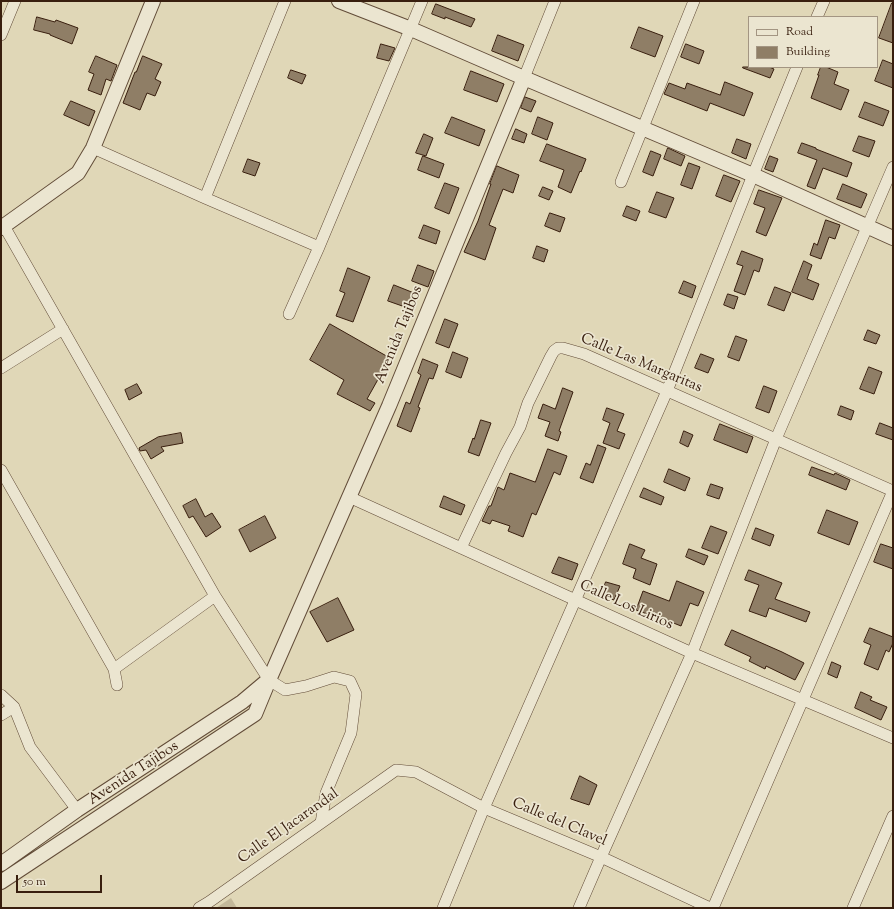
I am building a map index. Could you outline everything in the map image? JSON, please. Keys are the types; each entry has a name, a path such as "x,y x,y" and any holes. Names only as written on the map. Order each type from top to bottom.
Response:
{"street":[{"path":"1,35 15,1"},
{"path":"154,1 93,148 78,174 2,227 63,329 215,596 269,680 286,690 306,686 334,677 350,681 356,694 351,733 326,793 321,823"},
{"path":"205,198 285,1"},
{"path":"339,1 411,29 753,175 893,238"},
{"path":"289,314 319,247 422,1"},
{"name":"Avenida Tajibos","path":"1,882 255,714 389,406 555,1"},
{"path":"621,182 694,1"},
{"path":"817,16 824,1"},
{"path":"443,908 484,808 667,391 797,68"},
{"path":"93,148 319,247"},
{"path":"579,908 692,653 776,439 893,167"},
{"path":"1,368 63,329"},
{"name":"Calle Las Margaritas","path":"461,548 520,427 528,402 551,356 558,348 584,354 893,491"},
{"path":"1,470 114,669 117,685"},
{"path":"711,908 893,491"},
{"name":"Calle Los Lirios","path":"349,498 692,653 893,738"},
{"path":"114,669 215,596"},
{"name":"Avenida Tajibos","path":"1,864 77,810 242,702 269,680"},
{"path":"1,695 14,707 30,747 77,810"},
{"path":"1,715 14,707"},
{"name":"Calle del Clavel","path":"396,770 416,772 484,808 601,857 711,908"},
{"name":"Calle El Jacarandal","path":"199,908 396,770"},
{"path":"853,908 893,816"}],"shaded area":[{"path":"231,898 237,908 216,908"}],"building":[{"path":"893,3 893,43 879,38"},
{"path":"436,4 475,19 471,27 445,17 445,19 432,14"},
{"path":"37,17 55,22 56,20 78,28 72,44 50,34 34,30"},
{"path":"639,27 663,36 655,57 631,48"},
{"path":"498,35 524,45 518,61 492,51"},
{"path":"381,44 395,48 389,61 377,58"},
{"path":"686,44 704,51 699,64 681,57"},
{"path":"96,56 117,65 111,81 106,79 101,95 88,90 94,74 89,72"},
{"path":"143,56 162,64 155,79 161,82 155,96 147,93 140,110 123,103"},
{"path":"883,60 893,64 893,88 875,81"},
{"path":"748,67 774,69 770,78 743,68"},
{"path":"821,68 828,68 838,72 834,84 849,90 841,110 811,98"},
{"path":"291,70 306,75 302,84 288,78"},
{"path":"471,71 504,84 497,102 464,90"},
{"path":"725,82 753,93 744,116 710,103 707,111 664,94 669,83 685,89 687,83 720,95"},
{"path":"525,97 536,101 531,112 521,108"},
{"path":"71,101 95,111 89,126 64,115"},
{"path":"865,102 889,111 883,126 859,117"},
{"path":"452,117 485,130 479,146 445,133"},
{"path":"538,117 553,123 547,140 532,134"},
{"path":"516,129 527,134 524,143 512,139"},
{"path":"424,134 433,138 426,156 416,153"},
{"path":"859,136 875,141 869,157 853,151"},
{"path":"737,139 751,144 746,159 732,153"},
{"path":"802,143 852,163 847,177 823,168 815,189 807,186 817,160 798,153"},
{"path":"547,144 586,159 571,193 558,187 564,170 540,161"},
{"path":"668,148 685,156 681,166 664,159"},
{"path":"651,151 661,155 653,176 643,172"},
{"path":"423,156 444,164 439,178 418,170"},
{"path":"770,156 778,159 773,172 765,169"},
{"path":"248,159 260,163 255,176 243,172"},
{"path":"689,163 700,167 692,189 681,185"},
{"path":"497,166 519,175 513,193 503,189 489,225 496,228 485,260 464,252 478,221"},
{"path":"724,175 740,181 731,202 716,196"},
{"path":"445,183 459,188 449,214 435,208"},
{"path":"843,184 867,194 861,208 837,199"},
{"path":"543,187 553,191 549,200 539,196"},
{"path":"759,190 782,198 766,236 756,232 765,208 754,204"},
{"path":"657,192 674,198 666,218 649,212"},
{"path":"627,206 640,211 636,221 623,216"},
{"path":"550,213 565,218 560,232 545,226"},
{"path":"826,220 840,225 835,239 829,237 821,259 810,255 814,243 817,245"},
{"path":"424,225 440,231 436,244 419,238"},
{"path":"537,246 548,250 544,262 533,258"},
{"path":"742,251 763,259 759,272 754,270 745,295 734,291 743,266 737,264"},
{"path":"804,261 812,265 807,279 819,284 813,300 792,292"},
{"path":"418,265 434,271 428,287 412,281"},
{"path":"348,268 370,277 353,322 336,316 345,293 340,291"},
{"path":"684,281 696,286 692,298 679,293"},
{"path":"394,285 414,293 408,308 388,301"},
{"path":"775,287 791,293 784,311 768,305"},
{"path":"728,294 738,297 734,309 724,305"},
{"path":"445,319 458,324 449,348 436,343"},
{"path":"330,324 390,358 367,399 375,403 370,411 337,394 344,380 310,360"},
{"path":"868,330 880,335 876,344 864,340"},
{"path":"736,336 747,340 739,361 728,357"},
{"path":"453,352 468,358 461,378 446,372"},
{"path":"701,354 714,359 708,373 695,368"},
{"path":"423,359 438,365 433,379 429,378 418,407 420,408 411,432 397,426 406,402 410,404 421,375 418,373"},
{"path":"869,367 882,372 874,394 860,389"},
{"path":"137,384 142,393 129,400 125,390"},
{"path":"764,386 777,391 769,413 756,408"},
{"path":"563,388 573,392 559,431 561,432 558,441 545,436 550,422 538,418 543,404 555,409"},
{"path":"841,406 854,411 851,420 838,415"},
{"path":"607,408 624,414 617,431 625,434 619,449 603,443 610,423 603,420"},
{"path":"481,420 491,423 479,456 468,452"},
{"path":"880,423 893,428 893,440 876,434"},
{"path":"720,424 753,437 747,453 714,440"},
{"path":"684,431 693,435 688,447 680,443"},
{"path":"181,433 183,443 161,447 164,451 151,459 146,450 140,451 139,448 158,437"},
{"path":"598,445 606,448 593,483 580,478 586,463 590,465"},
{"path":"548,449 567,456 560,475 554,472 536,515 532,513 523,537 508,531 510,526 492,520 490,524 482,521 489,506 491,506 498,487 504,490 510,473 535,482"},
{"path":"812,467 834,475 835,473 850,480 846,490 809,475"},
{"path":"669,469 690,478 685,491 664,482"},
{"path":"711,484 723,488 719,499 707,495"},
{"path":"644,488 664,497 661,505 640,497"},
{"path":"444,496 465,505 461,515 440,507"},
{"path":"196,499 205,517 212,513 221,527 206,537 193,516 189,518 183,506"},
{"path":"827,510 858,522 849,545 818,533"},
{"path":"265,516 276,538 250,552 239,530"},
{"path":"711,526 727,532 718,554 702,548"},
{"path":"756,528 774,535 770,546 752,539"},
{"path":"630,544 645,550 641,558 657,564 650,585 633,578 636,569 623,564"},
{"path":"881,544 893,548 893,569 874,562"},
{"path":"689,549 708,556 704,565 686,557"},
{"path":"559,557 578,564 572,580 552,573"},
{"path":"749,570 782,583 775,599 810,612 806,622 769,608 766,617 749,611 759,585 745,580"},
{"path":"677,581 704,592 698,606 690,603 681,626 651,614 650,615 636,610 643,591 669,601"},
{"path":"606,582 620,586 614,600 601,595"},
{"path":"338,598 354,630 327,642 310,612"},
{"path":"870,628 893,637 893,643 889,652 886,650 878,670 864,664 871,645 864,642"},
{"path":"732,630 804,663 795,680 766,666 765,669 749,661 751,657 725,645"},
{"path":"832,662 841,666 837,678 828,674"},
{"path":"861,692 872,697 870,700 887,707 881,720 855,708"},
{"path":"580,776 597,785 589,805 571,799"}]}
